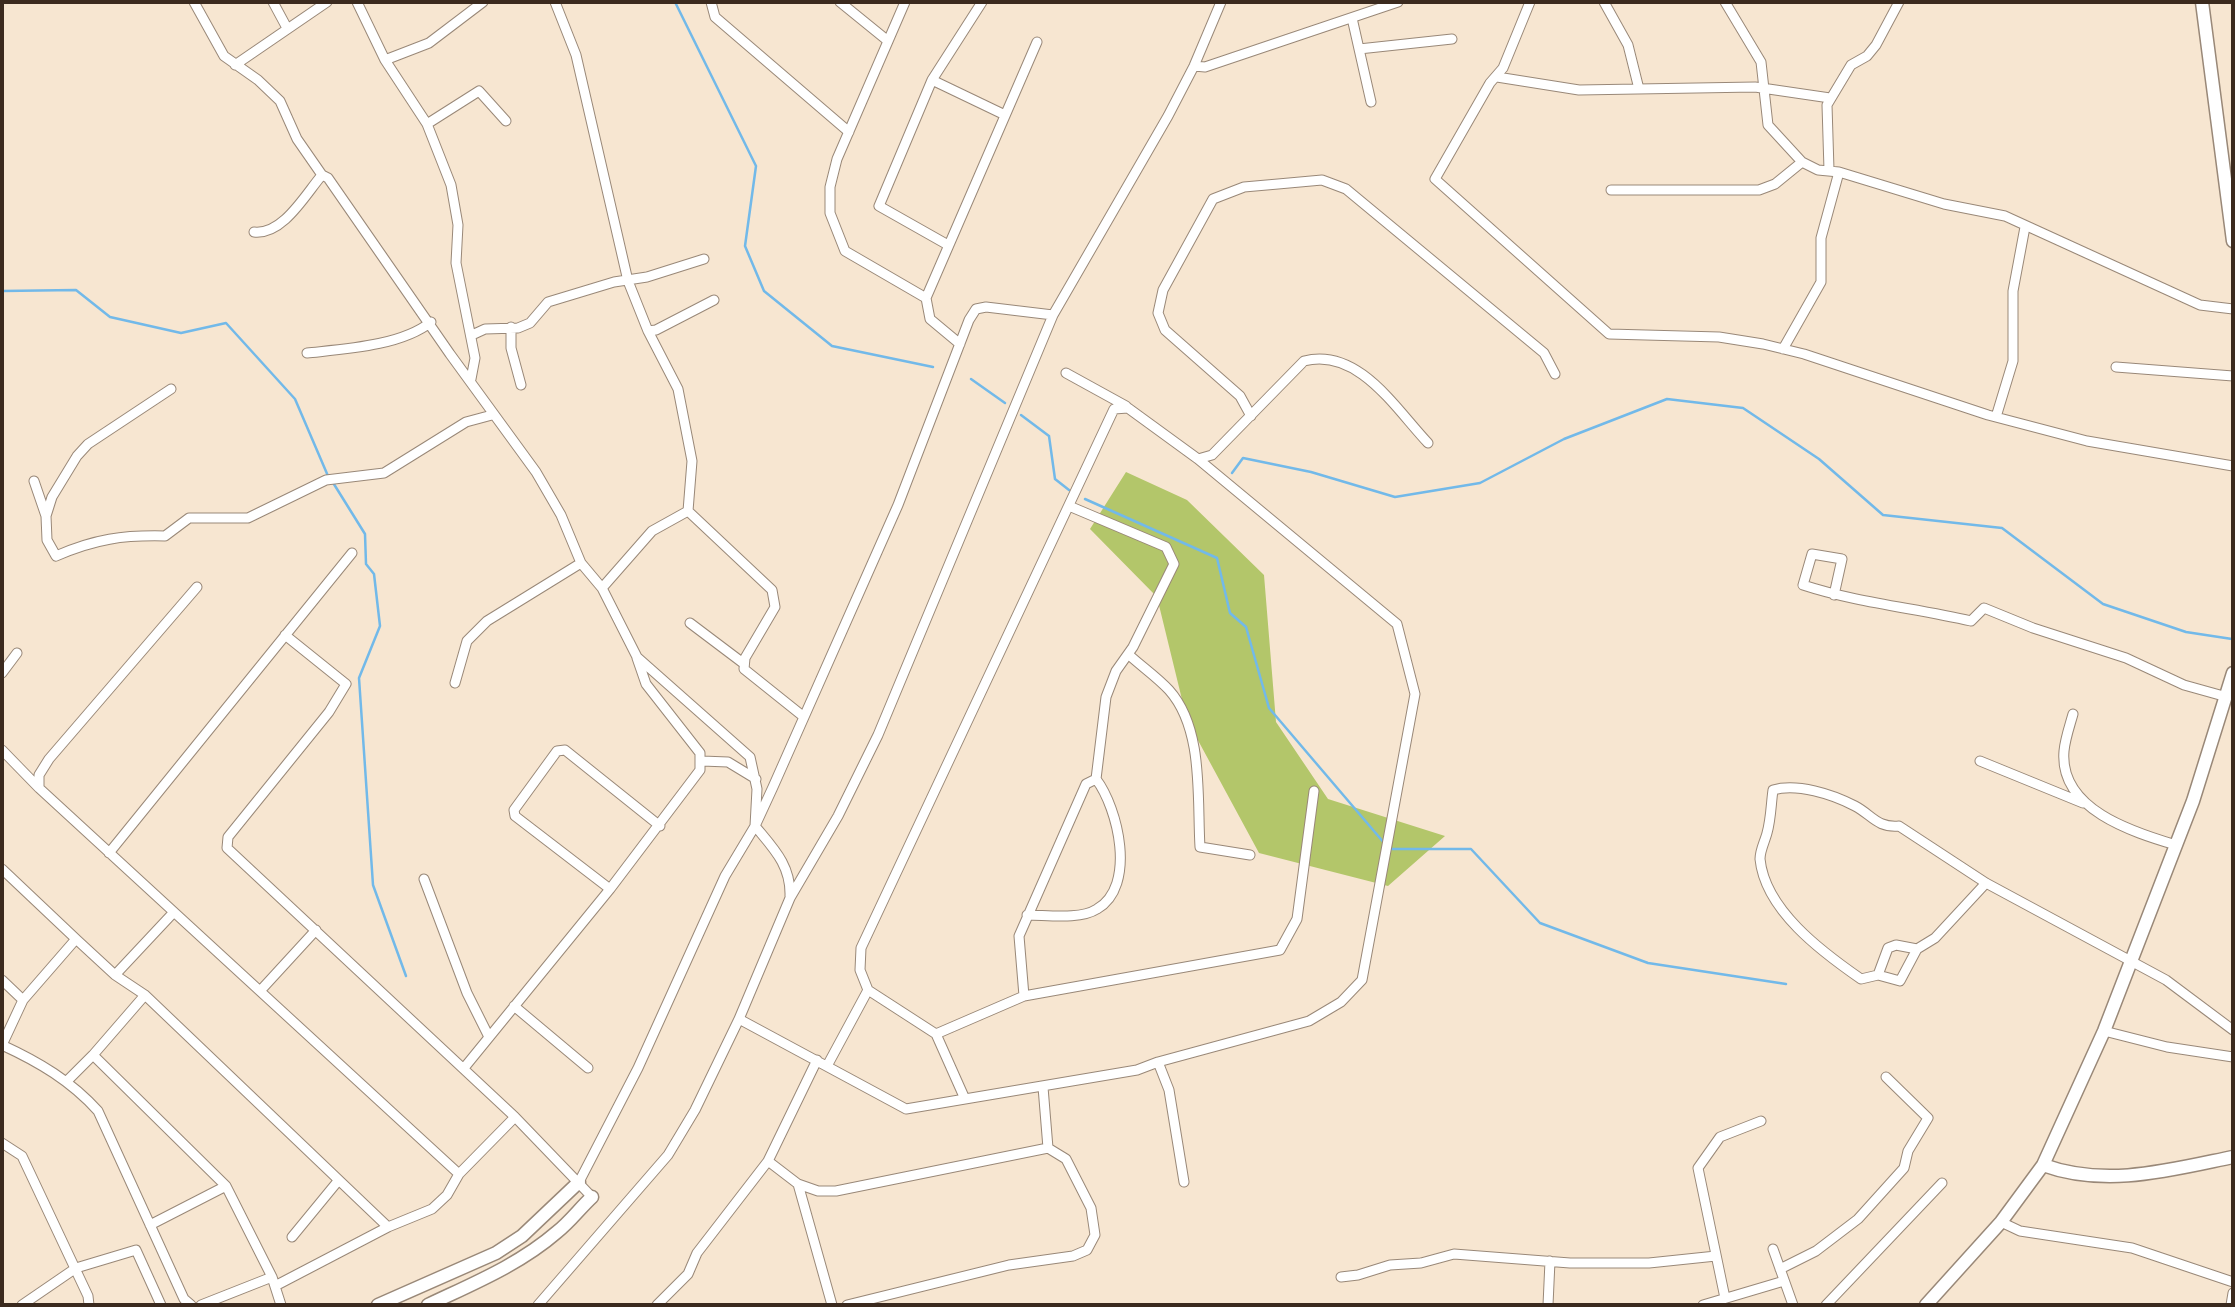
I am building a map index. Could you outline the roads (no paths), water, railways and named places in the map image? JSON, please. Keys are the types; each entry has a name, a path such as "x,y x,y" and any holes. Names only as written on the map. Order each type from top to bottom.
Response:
{"main road":[{"path":"2202,2 2229,173 2233,241"},
{"path":"1926,1305 2001,1222 2043,1165 2104,1031 2176,845 2233,673"},
{"path":"2043,1165 2072,1175 2123,1176 2150,1174 2233,1157"},
{"path":"378,1305 496,1253 531,1228 579,1182"},
{"path":"428,1305 530,1252 558,1232 592,1197"}],"street":[{"path":"194,2 224,56 258,80 280,101 297,139 322,175 328,178 450,354 471,379 492,415 536,472 561,515 581,563 602,588 636,657 646,684 700,753 700,770 660,826 464,1068"},
{"path":"273,2 287,28"},
{"path":"235,65 327,2"},
{"path":"357,2 385,60 427,124 451,185 456,209 456,263 472,335 475,368 471,379"},
{"path":"385,60 429,43 483,2"},
{"path":"555,2 576,55 628,281 648,331 678,389 692,461 688,511"},
{"path":"711,2 715,17 849,132"},
{"path":"840,2 888,41"},
{"path":"905,2 849,132 830,187 830,213 845,251 926,298"},
{"path":"948,245 879,206 932,80 982,2"},
{"path":"538,1305 668,1155 695,1110 739,1019 790,898 838,816 878,735 1054,315 1194,66 1221,2"},
{"path":"1194,66 1205,67 1398,2"},
{"path":"1530,2 1497,77 1490,83 1435,179 1609,334 1719,338 1783,349 1996,417 2087,441 2233,466"},
{"path":"1604,2 1628,45 1639,89"},
{"path":"1725,2 1761,62 1768,125 1802,162 1818,170 1834,171 1944,204 2005,216 2200,305 2233,309"},
{"path":"1783,349 1821,282 1821,238 1834,171 1826,111 1830,98 1838,90 1851,65 1867,56 1876,45 1899,2"},
{"path":"1352,18 1371,102"},
{"path":"1359,48 1452,39"},
{"path":"960,344 930,319 926,298 1037,42"},
{"path":"1497,77 1579,90 1763,88 1830,98"},
{"path":"932,80 1005,115"},
{"path":"427,124 479,91 506,121"},
{"path":"1611,190 1759,190 1774,184 1802,162"},
{"path":"254,232 263,233 282,224 322,175"},
{"path":"1251,416 1240,396 1165,330 1158,313 1163,290 1213,199 1244,187 1322,180 1346,189 1544,353 1555,374"},
{"path":"1996,417 2013,361 2014,291 2025,227"},
{"path":"472,335 485,330 518,328 530,323 548,302 704,259"},
{"path":"648,331 656,330 715,300"},
{"path":"579,1182 644,1056 725,876 755,826 898,505 976,309 1054,315"},
{"path":"307,353 390,340 418,331 430,322"},
{"path":"510,327 511,348 521,385"},
{"path":"1198,459 1212,455 1304,361 1321,356 1344,362 1367,377 1428,443"},
{"path":"2116,367 2233,376"},
{"path":"739,1019 906,1109 1137,1070 1308,1021 1341,1002 1362,980 1415,694 1397,624 1198,459 1128,408 1066,373"},
{"path":"46,516 52,497 88,444 171,389"},
{"path":"965,1098 936,1034 868,990 860,970 861,948 1114,409 1128,408"},
{"path":"34,481 46,516 47,540 56,556 80,545 122,535 165,536 189,517 248,518 326,480 384,474 466,422 492,415"},
{"path":"1027,915 1079,914 1098,909 1111,893 1121,863 1120,836 1109,796 1096,779 1106,697 1116,671 1128,654 1174,564 1166,547 1069,506"},
{"path":"602,588 652,531 688,511"},
{"path":"688,511 772,590 775,607 743,663 744,669 804,717"},
{"path":"109,853 352,553"},
{"path":"1834,596 1842,559 1812,554 1803,585 1834,596 1972,621 1984,608 2033,628 2126,657 2184,685 2227,697"},
{"path":"455,683 467,641 487,621 581,563"},
{"path":"39,788 39,775 49,759 197,587"},
{"path":"690,623 743,663"},
{"path":"285,635 346,684 329,712 228,837 227,848 464,1068 592,1197"},
{"path":"2,673 17,653"},
{"path":"1128,654 1170,690 1187,720 1194,755 1200,847 1250,855"},
{"path":"636,657 750,757 756,779 755,826 783,861 790,879 790,898"},
{"path":"2073,713 2064,750 2065,765 2083,803"},
{"path":"2,750 109,853 459,1174"},
{"path":"610,889 515,816 514,810 557,751 565,750 660,826"},
{"path":"702,761 728,762 756,779"},
{"path":"1980,761 2083,803 2141,835 2176,845"},
{"path":"1024,996 1019,936 1086,784 1096,779"},
{"path":"1986,883 1935,938 1917,949 1900,981 1878,975 1861,979 1791,921 1765,880 1760,856 1768,831 1773,790 1784,787 1808,791 1856,806 1875,822 1886,827 1899,826 1986,883 2166,980 2233,1030"},
{"path":"936,1034 1024,996 1280,950 1297,919 1314,791"},
{"path":"2,869 115,975 145,995 388,1227"},
{"path":"424,879 467,993 489,1037"},
{"path":"115,975 174,912"},
{"path":"260,991 316,930"},
{"path":"76,939 23,1000 2,1045 67,1081 98,1111 184,1298 191,1305"},
{"path":"1878,975 1888,948 1896,945 1917,949"},
{"path":"2,980 23,1000"},
{"path":"827,1066 868,990"},
{"path":"67,1081 145,995"},
{"path":"514,1006 588,1068"},
{"path":"2104,1031 2167,1047 2233,1056"},
{"path":"93,1055 226,1186 273,1281 281,1305"},
{"path":"657,1305 688,1273 697,1253 768,1161 817,1060"},
{"path":"1158,1062 1169,1090 1184,1182"},
{"path":"1780,1269 1816,1251 1847,1228 1904,1168 1908,1151 1928,1118 1886,1077"},
{"path":"1043,1087 1048,1148"},
{"path":"201,1305 273,1281 432,1209 447,1195 459,1174 515,1117"},
{"path":"1725,1298 1698,1168 1720,1137 1761,1121"},
{"path":"2,1143 22,1156 76,1268 89,1305"},
{"path":"768,1161 798,1184 818,1191 836,1191 1048,1148 1066,1159 1091,1208 1096,1235 1087,1250 1073,1256 1009,1265 847,1305"},
{"path":"292,1237 338,1181"},
{"path":"1826,1305 1942,1183"},
{"path":"798,1184 832,1305"},
{"path":"150,1225 226,1186"},
{"path":"2001,1222 2020,1231 2132,1248 2233,1282"},
{"path":"1773,1249 1793,1305"},
{"path":"22,1305 30,1296 76,1268 136,1250 161,1305"},
{"path":"1341,1277 1358,1275 1390,1265 1421,1264 1454,1254 1550,1261 1649,1263 1716,1256"},
{"path":"1548,1305 1550,1261"},
{"path":"1703,1305 1784,1281"},
{"path":"2231,1305 2233,1293"}],"waterway":[{"path":"675,2 756,166 745,246 764,291 832,346 933,367"},
{"path":"2,291 76,290 110,317 181,333 226,323 295,399 328,476"},
{"path":"971,379 1005,403"},
{"path":"1232,473 1243,458 1311,472 1395,497 1480,483 1564,439 1667,399 1743,408 1819,459 1883,515 2002,528 2103,604 2186,632 2232,639"},
{"path":"1021,415 1049,436 1055,479 1069,490"},
{"path":"332,481 365,534 366,564 374,574 380,626 359,678 373,885 406,976"},
{"path":"1085,499 1217,558 1230,613 1246,627 1269,708 1385,844"},
{"path":"1389,849 1471,849 1540,923 1648,963 1786,984"}]}
